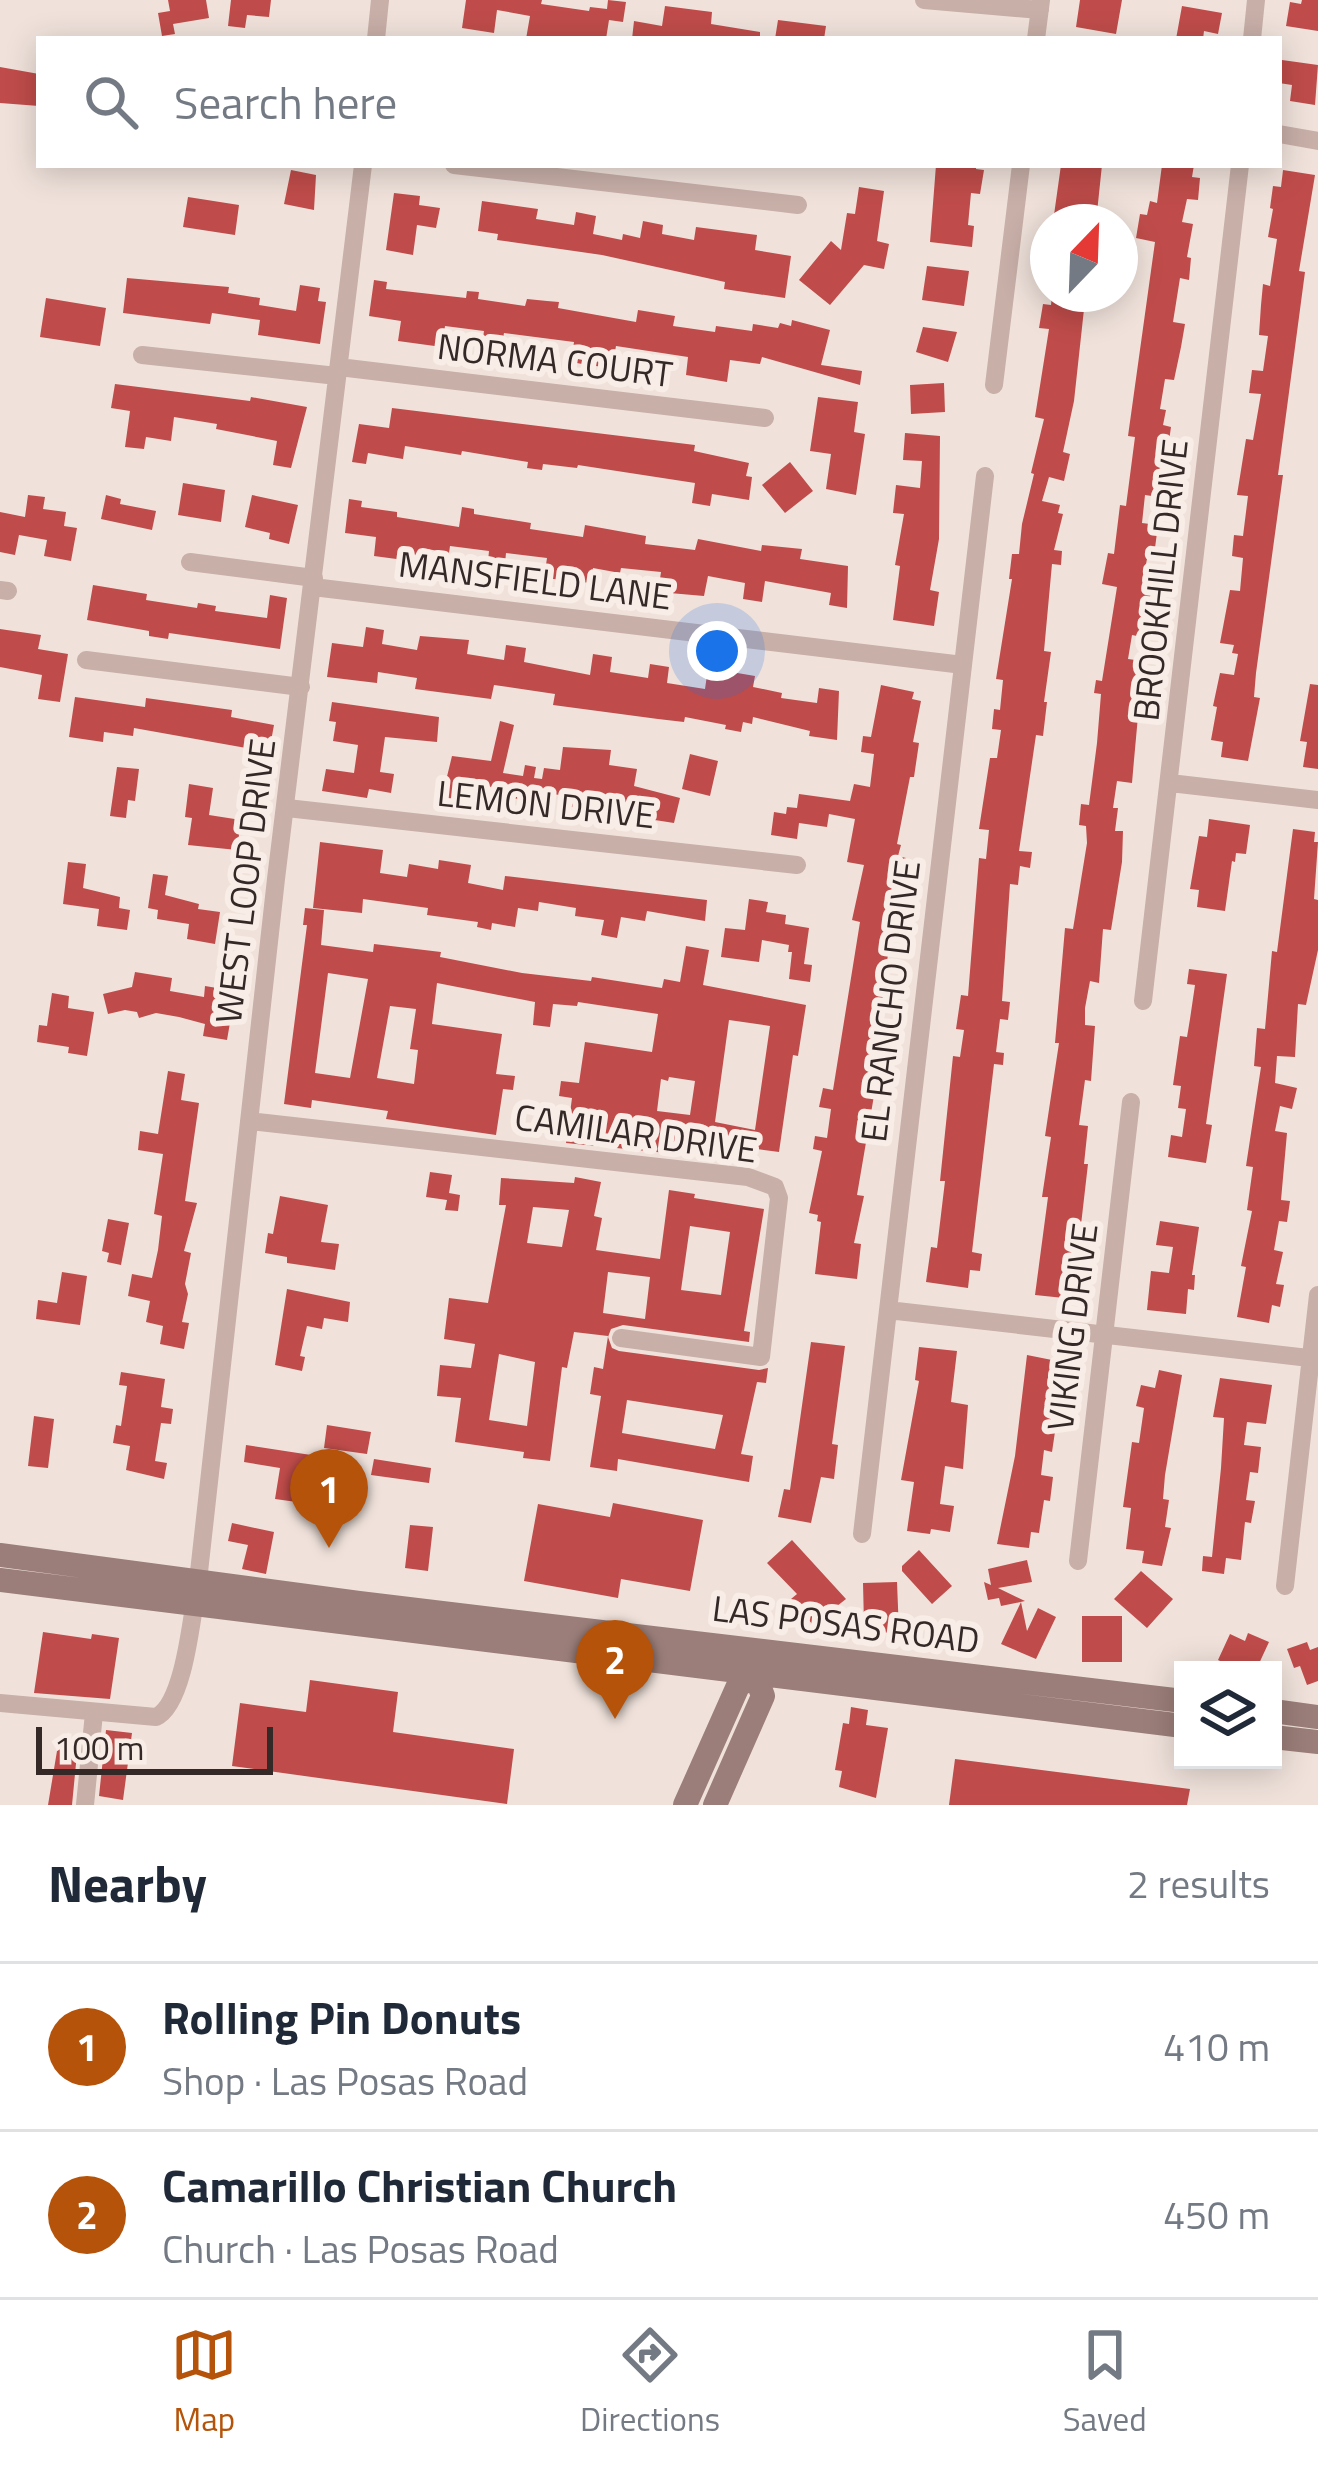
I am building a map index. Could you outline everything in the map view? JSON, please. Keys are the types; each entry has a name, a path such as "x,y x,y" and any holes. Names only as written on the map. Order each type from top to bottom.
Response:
{"main road":[{"name":"LAS POSAS ROAD","path":"0,1555 196,1593"},
{"name":"LAS POSAS ROAD","path":"0,1580 196,1593 758,1661 1174,1700"},
{"name":"LAS POSAS ROAD","path":"758,1661 1174,1725"},
{"path":"686,1805 738,1686 758,1661"},
{"path":"715,1805 763,1696 758,1661"},
{"path":"1282,1712 1318,1717"},
{"path":"1282,1738 1318,1742"}],"street":[{"path":"376,36 380,0"},
{"path":"924,0 1040,5 1036,36"},
{"path":"1252,36 1256,0"},
{"path":"1282,135 1318,141"},
{"name":"WEST LOOP DRIVE","path":"94,1713 156,1717 166,1713 181,1674 196,1593 363,168"},
{"path":"480,168 798,205"},
{"path":"994,385 1021,168"},
{"name":"BROOKHILL DRIVE","path":"1143,1001 1240,168"},
{"name":"NORMA COURT","path":"142,355 765,418"},
{"name":"EL RANCHO DRIVE","path":"862,1534 985,476"},
{"name":"MANSFIELD LANE","path":"190,562 314,583 963,665"},
{"path":"86,660 301,686"},
{"path":"1170,783 1318,800"},
{"name":"LEMON DRIVE","path":"287,808 797,865"},
{"name":"VIKING DRIVE","path":"1078,1561 1131,1102"},
{"name":"CAMILAR DRIVE","path":"249,1121 748,1177 775,1187 779,1198 761,1357 621,1338"},
{"path":"1285,1586 1318,1294"},
{"path":"888,1310 1314,1359"},
{"path":"0,1703 94,1713 85,1805"}],"building":[{"path":"168,0 206,0 209,18 173,24 175,34 162,36 158,13 170,11"},
{"path":"231,0 271,0 269,17 247,15 245,28 228,26"},
{"path":"466,0 542,0 541,4 589,11 590,7 607,9 608,0 626,2 623,22 609,20 606,36 527,36 530,16 497,10 494,33 462,28"},
{"path":"1080,0 1122,0 1116,34 1076,27"},
{"path":"1302,0 1318,0 1318,31 1286,26 1290,2 1301,4"},
{"path":"665,6 712,12 711,24 760,32 760,36 632,36 634,21 662,26"},
{"path":"1182,6 1222,13 1218,34 1204,31 1203,36 1177,36"},
{"path":"778,20 826,26 824,36 775,36"},
{"path":"1282,60 1318,65 1315,105 1290,101 1292,85 1282,83"},
{"path":"0,67 36,73 36,106 0,103"},
{"path":"936,168 984,170 980,194 971,193 972,247 930,242"},
{"path":"1061,168 1102,168 1098,204 1056,204"},
{"path":"1162,168 1194,168 1192,177 1200,178 1198,200 1187,199 1182,222 1193,224 1187,257 1191,258 1189,280 1180,278 1173,322 1185,324 1174,380 1165,379 1160,409 1166,410 1163,425 1171,427 1168,448 1162,447 1159,475 1168,476 1165,498 1145,495 1142,523 1158,525 1144,575 1154,577 1147,612 1151,613 1147,638 1132,635 1128,659 1143,661 1132,783 1117,781 1113,808 1118,808 1115,831 1123,831 1122,862 1111,930 1103,929 1099,983 1090,981 1085,1008 1085,1025 1095,1026 1091,1081 1085,1080 1079,1125 1088,1126 1084,1164 1088,1164 1075,1277 1067,1276 1064,1298 1035,1295 1048,1197 1042,1197 1051,1137 1045,1136 1059,1043 1055,1043 1065,928 1073,929 1087,843 1086,826 1079,825 1081,804 1089,805 1097,743 1101,694 1094,693 1096,680 1102,681 1117,587 1102,584 1108,553 1114,554 1120,505 1126,506 1135,437 1128,436 1155,242 1138,238 1138,226 1150,201 1157,203"},
{"path":"291,170 316,175 314,210 284,204"},
{"path":"1283,170 1315,175 1299,271 1305,272 1256,673 1254,697 1260,698 1248,761 1221,757 1223,742 1211,740 1217,707 1213,706 1220,673 1234,675 1238,654 1232,653 1234,645 1220,643 1230,590 1240,591 1243,558 1232,556 1234,535 1243,536 1248,496 1237,495 1246,439 1253,440 1261,394 1249,393 1252,370 1263,371 1268,336 1259,335 1263,284 1270,286 1277,239 1268,237 1270,208 1273,186 1281,187"},
{"path":"859,187 884,191 877,241 889,244 884,269 864,265 830,305 799,280 831,241 841,250 847,213 855,214"},
{"path":"394,193 420,196 419,205 440,208 436,228 417,225 413,255 386,250"},
{"path":"188,197 239,205 235,235 183,227"},
{"path":"482,201 538,209 536,219 574,225 576,212 596,216 593,234 622,240 623,234 640,238 643,221 663,225 662,234 694,240 696,227 757,235 755,250 791,256 785,298 724,289 725,282 602,255 497,240 498,234 478,231"},
{"path":"927,266 969,271 964,306 922,300"},
{"path":"127,278 229,287 228,293 260,298 259,305 296,311 300,285 320,288 318,301 326,302 320,344 258,335 260,320 212,313 210,324 123,313"},
{"path":"374,280 387,282 386,289 466,298 467,291 479,292 478,299 525,306 527,299 559,302 558,308 636,322 638,310 675,316 673,326 715,332 716,326 752,331 753,324 791,326 792,320 830,330 821,365 862,371 860,385 762,357 760,364 730,360 727,382 686,375 688,357 616,346 612,368 588,365 571,362 574,342 504,333 500,354 481,351 484,331 445,326 442,347 398,341 401,321 369,316"},
{"path":"46,298 106,308 100,346 40,337"},
{"path":"1042,312 1084,312 1063,452 1070,454 1064,481 1049,477 1042,501 1060,505 1058,513 1063,514 1054,550 1062,551 1061,565 1052,564 1044,651 1051,652 1047,702 1043,736 1036,735 1019,851 1032,852 1030,868 1020,866 1018,885 1010,884 1002,1001 1010,1002 1008,1020 1000,1019 996,1052 1004,1053 1003,1065 994,1064 972,1252 982,1254 980,1271 970,1270 968,1288 926,1282 931,1247 937,1248 953,1056 960,1057 964,1030 956,1029 961,995 968,996 979,858 986,859 989,830 979,829 990,758 997,758 1001,730 992,729 994,709 1000,710 1003,680 996,679 1012,554 1019,554 1044,419 1035,417 1049,329 1039,328"},
{"path":"923,327 957,332 948,362 916,352"},
{"path":"944,383 945,412 911,414 910,385"},
{"path":"115,384 307,407 291,468 273,465 277,441 174,417 171,441 146,437 144,449 125,447 130,411 111,408"},
{"path":"818,397 858,402 854,432 865,434 856,495 826,489 831,454 810,451"},
{"path":"392,408 695,445 694,451 749,463 749,500 712,494 710,506 692,503 695,483 578,465 527,468 528,462 462,451 461,455 405,446 403,459 368,453 366,464 352,462 359,424 389,428"},
{"path":"905,433 940,436 939,539 930,590 939,592 934,626 893,620 900,566 895,565 904,514 893,513 896,485 920,488 922,461 903,460"},
{"path":"790,462 813,491 785,513 762,485"},
{"path":"183,483 225,490 221,522 178,515"},
{"path":"28,495 45,497 43,509 66,512 64,526 77,528 71,561 44,556 47,540 19,535 15,555 0,552 0,512 25,517"},
{"path":"106,495 121,499 120,504 156,511 152,530 101,519"},
{"path":"252,495 298,505 289,544 245,527"},
{"path":"349,499 362,501 361,507 397,512 397,517 459,527 462,507 474,509 474,514 531,523 530,529 583,537 585,525 646,536 645,544 695,550 698,539 761,551 762,545 802,549 800,559 848,566 847,608 829,605 831,593 765,581 762,602 743,599 745,583 708,576 704,596 658,592 661,572 593,568 591,583 544,578 547,558 506,553 504,574 487,572 489,551 450,546 449,553 422,548 419,562 374,556 376,537 345,533"},
{"path":"93,585 147,594 146,600 197,608 198,603 216,606 215,611 267,618 270,595 287,598 280,649 169,633 168,639 87,620"},
{"path":"366,627 384,630 382,644 417,650 420,636 469,640 467,654 504,660 506,645 526,648 524,662 590,675 593,654 612,657 610,672 648,678 650,664 669,667 667,683 705,689 708,668 755,676 753,687 782,693 781,698 817,703 819,688 839,691 837,740 753,717 752,724 743,722 741,732 685,717 684,722 553,705 555,694 494,685 491,699 415,689 417,678 378,672 377,683 327,677 332,643 363,647"},
{"path":"0,629 41,635 38,649 68,654 60,702 38,699 42,675 0,667"},
{"path":"1310,684 1318,685 1318,769 1303,767 1307,742 1300,741"},
{"path":"881,685 914,692 912,699 921,701 913,742 919,743 914,777 910,777 897,844 901,845 898,856 906,858 902,879 894,877 889,901 898,903 877,1043 882,1044 857,1195 864,1196 854,1243 861,1244 857,1279 815,1274 821,1222 818,1215 809,1213 822,1151 813,1149 815,1136 827,1138 831,1109 819,1107 823,1088 833,1090 860,922 852,920 864,865 847,862 855,819 829,814 827,827 799,823 797,839 771,835 774,812 786,814 787,807 797,808 799,794 850,801 854,784 870,787 874,754 861,752 863,736 871,737"},
{"path":"75,697 145,707 146,698 232,710 231,717 274,725 269,752 134,728 133,736 104,732 103,742 69,737"},
{"path":"332,702 439,717 437,742 385,737 380,772 394,774 391,793 369,789 367,798 322,791 326,769 354,773 358,745 333,741"},
{"path":"500,721 514,725 503,773 523,776 525,765 536,767 534,778 542,779 544,768 560,770 563,747 611,750 609,765 637,769 634,786 680,798 674,823 565,806 567,796 532,791 530,805 518,803 519,799 497,796 498,788 461,782 459,800 442,797 452,756 491,761"},
{"path":"690,754 718,761 710,796 682,789"},
{"path":"117,767 139,769 135,801 128,800 126,818 110,816"},
{"path":"189,784 213,788 209,815 241,820 237,850 188,845"},
{"path":"1209,819 1250,825 1246,854 1236,853 1232,861 1225,911 1197,907 1199,890 1190,889 1199,836 1207,837"},
{"path":"1293,829 1315,832 1314,842 1318,842 1314,899 1318,900 1318,950 1306,1005 1298,1004 1295,1057 1277,1056 1275,1083 1297,1088 1292,1109 1280,1106 1275,1131 1287,1133 1281,1200 1290,1201 1287,1222 1279,1221 1274,1250 1283,1252 1276,1284 1284,1285 1280,1307 1272,1305 1269,1323 1237,1317 1252,1211 1247,1210 1253,1167 1246,1166 1261,1067 1254,1066 1257,1028 1265,1029 1272,951 1277,952"},
{"path":"320,842 383,850 380,873 407,877 409,864 438,869 439,860 471,865 468,883 503,890 505,876 707,900 705,921 647,911 645,921 621,917 617,938 601,935 604,920 575,916 576,908 539,902 538,911 518,908 515,927 492,923 491,930 477,927 478,922 427,915 428,908 363,899 362,913 313,908"},
{"path":"68,862 86,864 83,888 120,897 119,908 130,910 127,930 97,926 99,909 63,904"},
{"path":"153,874 168,876 165,895 199,904 198,909 220,912 215,944 187,939 189,924 157,919 158,910 148,908"},
{"path":"749,899 768,902 766,912 786,915 785,924 809,928 804,964 812,965 810,982 789,979 789,945 762,940 759,962 721,957 725,928 745,930"},
{"path":"305,908 324,910 321,945 373,952 374,944 441,952 440,957 522,973 662,988 664,979 680,982 686,946 709,950 703,985 806,1005 798,1056 793,1055 779,1152 743,1147 741,1154 679,1141 677,1154 566,1143 572,1098 559,1096 561,1081 579,1083 585,1042 652,1052 658,1014 578,1002 577,1006 553,1004 550,1027 533,1025 535,1002 437,983 432,1024 502,1034 496,1074 515,1076 513,1090 503,1089 496,1135 386,1119 388,1111 312,1100 311,1108 284,1104 307,925 303,925","holes":["328,973 368,979 350,1078 315,1073","390,1006 416,1009 410,1049 418,1050 414,1084 377,1078","729,1020 770,1026 755,1130 715,1122","669,1077 695,1081 690,1115 657,1111 661,1079 668,1081"]},
{"path":"1189,969 1227,974 1206,1124 1212,1125 1206,1163 1168,1157 1171,1135 1182,1137 1186,1109 1178,1108 1181,1086 1173,1085 1180,1036 1187,1037 1195,985 1187,984"},
{"path":"135,972 172,978 170,991 204,997 205,986 223,989 221,997 228,998 225,1016 231,1017 227,1040 203,1036 205,1024 179,1017 156,1013 139,1018 137,1012 125,1010 108,1014 103,994 132,987"},
{"path":"52,993 69,996 68,1008 94,1012 87,1056 68,1053 69,1047 37,1042 39,1025 47,1026"},
{"path":"168,1071 185,1074 181,1100 199,1103 185,1201 197,1203 184,1251 191,1253 182,1322 189,1323 184,1349 160,1344 163,1326 146,1322 150,1301 128,1296 132,1274 152,1278 158,1250 162,1216 154,1214 163,1154 138,1150 140,1131 158,1134"},
{"path":"430,1172 452,1175 449,1193 460,1195 458,1211 445,1210 447,1200 426,1197"},
{"path":"575,1177 601,1182 594,1216 602,1218 596,1250 660,1259 669,1190 764,1209 744,1331 750,1332 749,1342 623,1325 611,1329 608,1337 612,1348 619,1351 768,1368 766,1383 757,1382 741,1454 753,1456 749,1482 618,1459 617,1471 590,1467 601,1396 590,1394 594,1367 603,1369 608,1336 574,1332 567,1368 562,1367 550,1461 523,1458 524,1452 455,1442 461,1398 437,1396 440,1365 471,1368 475,1344 444,1339 449,1298 488,1303 506,1205 499,1205 501,1178 574,1183","holes":["533,1207 569,1210 562,1247 527,1243","690,1226 730,1232 721,1295 681,1290","608,1272 650,1277 645,1319 603,1313","499,1354 535,1362 527,1426 489,1420","627,1400 723,1415 715,1449 622,1433"]},
{"path":"280,1196 328,1205 321,1242 339,1244 335,1270 287,1263 287,1257 265,1253"},
{"path":"108,1219 129,1223 121,1265 107,1262 109,1253 102,1251"},
{"path":"1160,1221 1199,1227 1194,1290 1188,1289 1186,1314 1147,1310 1151,1271 1169,1273 1173,1247 1156,1245"},
{"path":"62,1272 87,1276 80,1325 36,1319 38,1300 57,1303"},
{"path":"287,1289 350,1302 348,1322 324,1318 322,1329 307,1326 300,1356 305,1357 302,1371 275,1365"},
{"path":"811,1342 845,1346 832,1444 838,1445 834,1479 821,1477 811,1523 778,1517 784,1489 790,1490"},
{"path":"919,1347 957,1351 951,1402 968,1405 963,1469 945,1466 940,1504 954,1506 950,1532 907,1531 914,1482 901,1480 919,1381 915,1380"},
{"path":"1027,1355 1057,1361 1054,1377 1063,1378 1052,1452 1044,1450 1041,1475 1053,1477 1050,1501 1044,1500 1039,1533 1031,1532 1029,1548 997,1544 1015,1456"},
{"path":"1159,1370 1182,1375 1165,1475 1163,1499 1169,1500 1165,1527 1171,1528 1162,1566 1142,1563 1144,1551 1126,1549 1131,1508 1123,1507 1132,1442 1139,1443 1144,1408 1136,1406 1141,1385 1155,1388"},
{"path":"121,1372 165,1379 161,1407 173,1409 171,1424 161,1423 155,1461 167,1463 164,1479 126,1470 130,1446 113,1443 116,1425 121,1426 127,1386 119,1385"},
{"path":"1220,1378 1272,1385 1266,1424 1247,1422 1244,1445 1261,1447 1258,1473 1250,1472 1246,1500 1255,1501 1251,1523 1245,1522 1241,1560 1226,1558 1224,1574 1202,1571 1203,1556 1212,1557 1221,1468 1224,1418 1213,1417"},
{"path":"34,1416 54,1419 48,1468 28,1466"},
{"path":"327,1425 371,1432 367,1454 324,1448"},
{"path":"246,1445 311,1455 304,1503 275,1499 280,1468 244,1462"},
{"path":"374,1459 431,1468 429,1483 371,1475"},
{"path":"613,1503 703,1520 690,1591 621,1579 618,1598 524,1581 538,1504 610,1517"},
{"path":"232,1523 274,1532 266,1574 242,1569 248,1545 228,1541"},
{"path":"410,1525 433,1527 428,1571 405,1568"},
{"path":"792,1540 846,1599 813,1625 791,1599 797,1594 767,1563"},
{"path":"919,1550 952,1586 932,1604 902,1571"},
{"path":"1027,1560 1032,1582 998,1588 1025,1601 1001,1606 999,1598 988,1600 984,1582 991,1585 988,1569"},
{"path":"1141,1571 1173,1599 1147,1628 1114,1599"},
{"path":"897,1582 899,1632 877,1633 876,1624 864,1625 863,1583"},
{"path":"1021,1602 1027,1631 1038,1608 1056,1617 1036,1659 1001,1644"},
{"path":"1082,1616 1122,1616 1122,1662 1082,1662"},
{"path":"43,1632 119,1638 110,1699 34,1693"},
{"path":"1248,1633 1269,1642 1260,1661 1218,1660 1230,1634 1245,1641"},
{"path":"1307,1642 1310,1650 1318,1647 1318,1681 1307,1685 1287,1649"},
{"path":"310,1680 398,1692 393,1732 514,1749 507,1804 232,1766 240,1703 306,1712"},
{"path":"851,1707 868,1710 866,1725 888,1728 876,1798 839,1787 842,1771 835,1770 843,1723 849,1724"},
{"path":"106,1730 132,1733 123,1800 99,1796"},
{"path":"59,1739 78,1743 72,1805 48,1805"},
{"path":"955,1759 1190,1789 1187,1805 949,1805"}],"place":[{"name":"Rolling Pin Donuts","path":"329,1548"},
{"name":"Camarillo Christian Church","path":"615,1719"}]}
